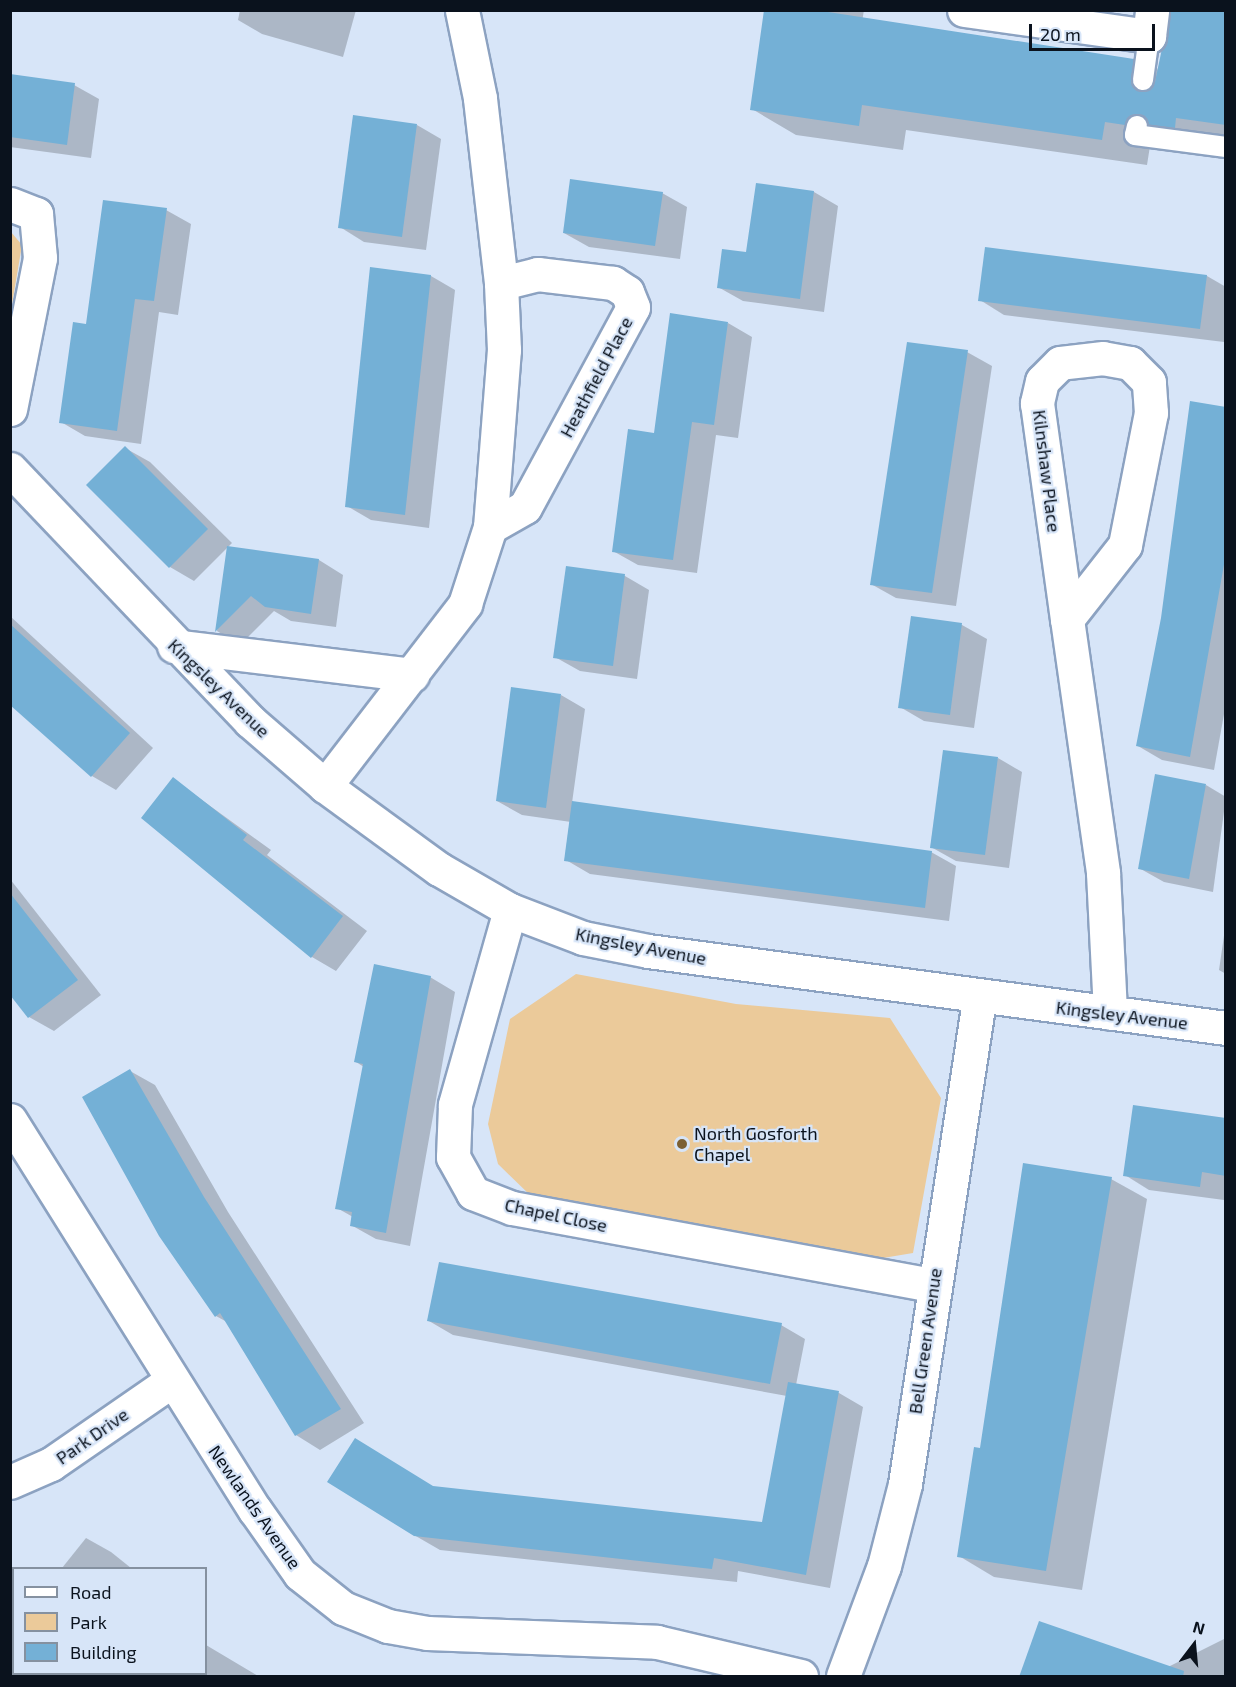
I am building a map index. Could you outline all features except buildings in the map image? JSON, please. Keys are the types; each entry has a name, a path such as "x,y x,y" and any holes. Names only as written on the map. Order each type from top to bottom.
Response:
{"street":[{"path":"325,786 465,604 490,527 504,350 501,283 480,98 462,10"},
{"path":"964,10 1150,23"},
{"path":"10,204 36,214 40,258 10,409"},
{"name":"Heathfield Place","path":"490,527 525,507 633,307 627,292 613,283 538,274 501,283"},
{"name":"Kilnshaw Place","path":"1067,620 1125,545 1151,413 1149,382 1130,363 1103,358 1060,363 1042,381 1037,403 1110,935 1110,1014"},
{"name":"Kingsley Avenue","path":"10,469 174,646 325,786 438,869 510,910 583,938 648,951 979,999 1226,1028"},
{"path":"174,646 412,675"},
{"name":"Chapel Close","path":"510,910 455,1105 453,1157 473,1193 512,1208 932,1285"},
{"name":"Bell Green Avenue","path":"843,1677 884,1566 905,1484 932,1285 979,999"},
{"name":"Newlands Avenue","path":"10,1120 170,1382 300,1574 343,1608 388,1626 427,1633 657,1642 801,1677"},
{"name":"Park Drive","path":"10,1482 51,1464 170,1382"}],"lane":[{"path":"1143,80 1150,23"},
{"path":"1137,126 1135,135 1226,147"}],"green space":[{"path":"11,232 22,245 11,310"},
{"path":"576,974 736,1004 890,1018 941,1098 913,1253 865,1261 533,1198 498,1164 488,1124 510,1019"}],"place":[{"name":"North Gosforth Chapel","path":"682,1144"}]}
